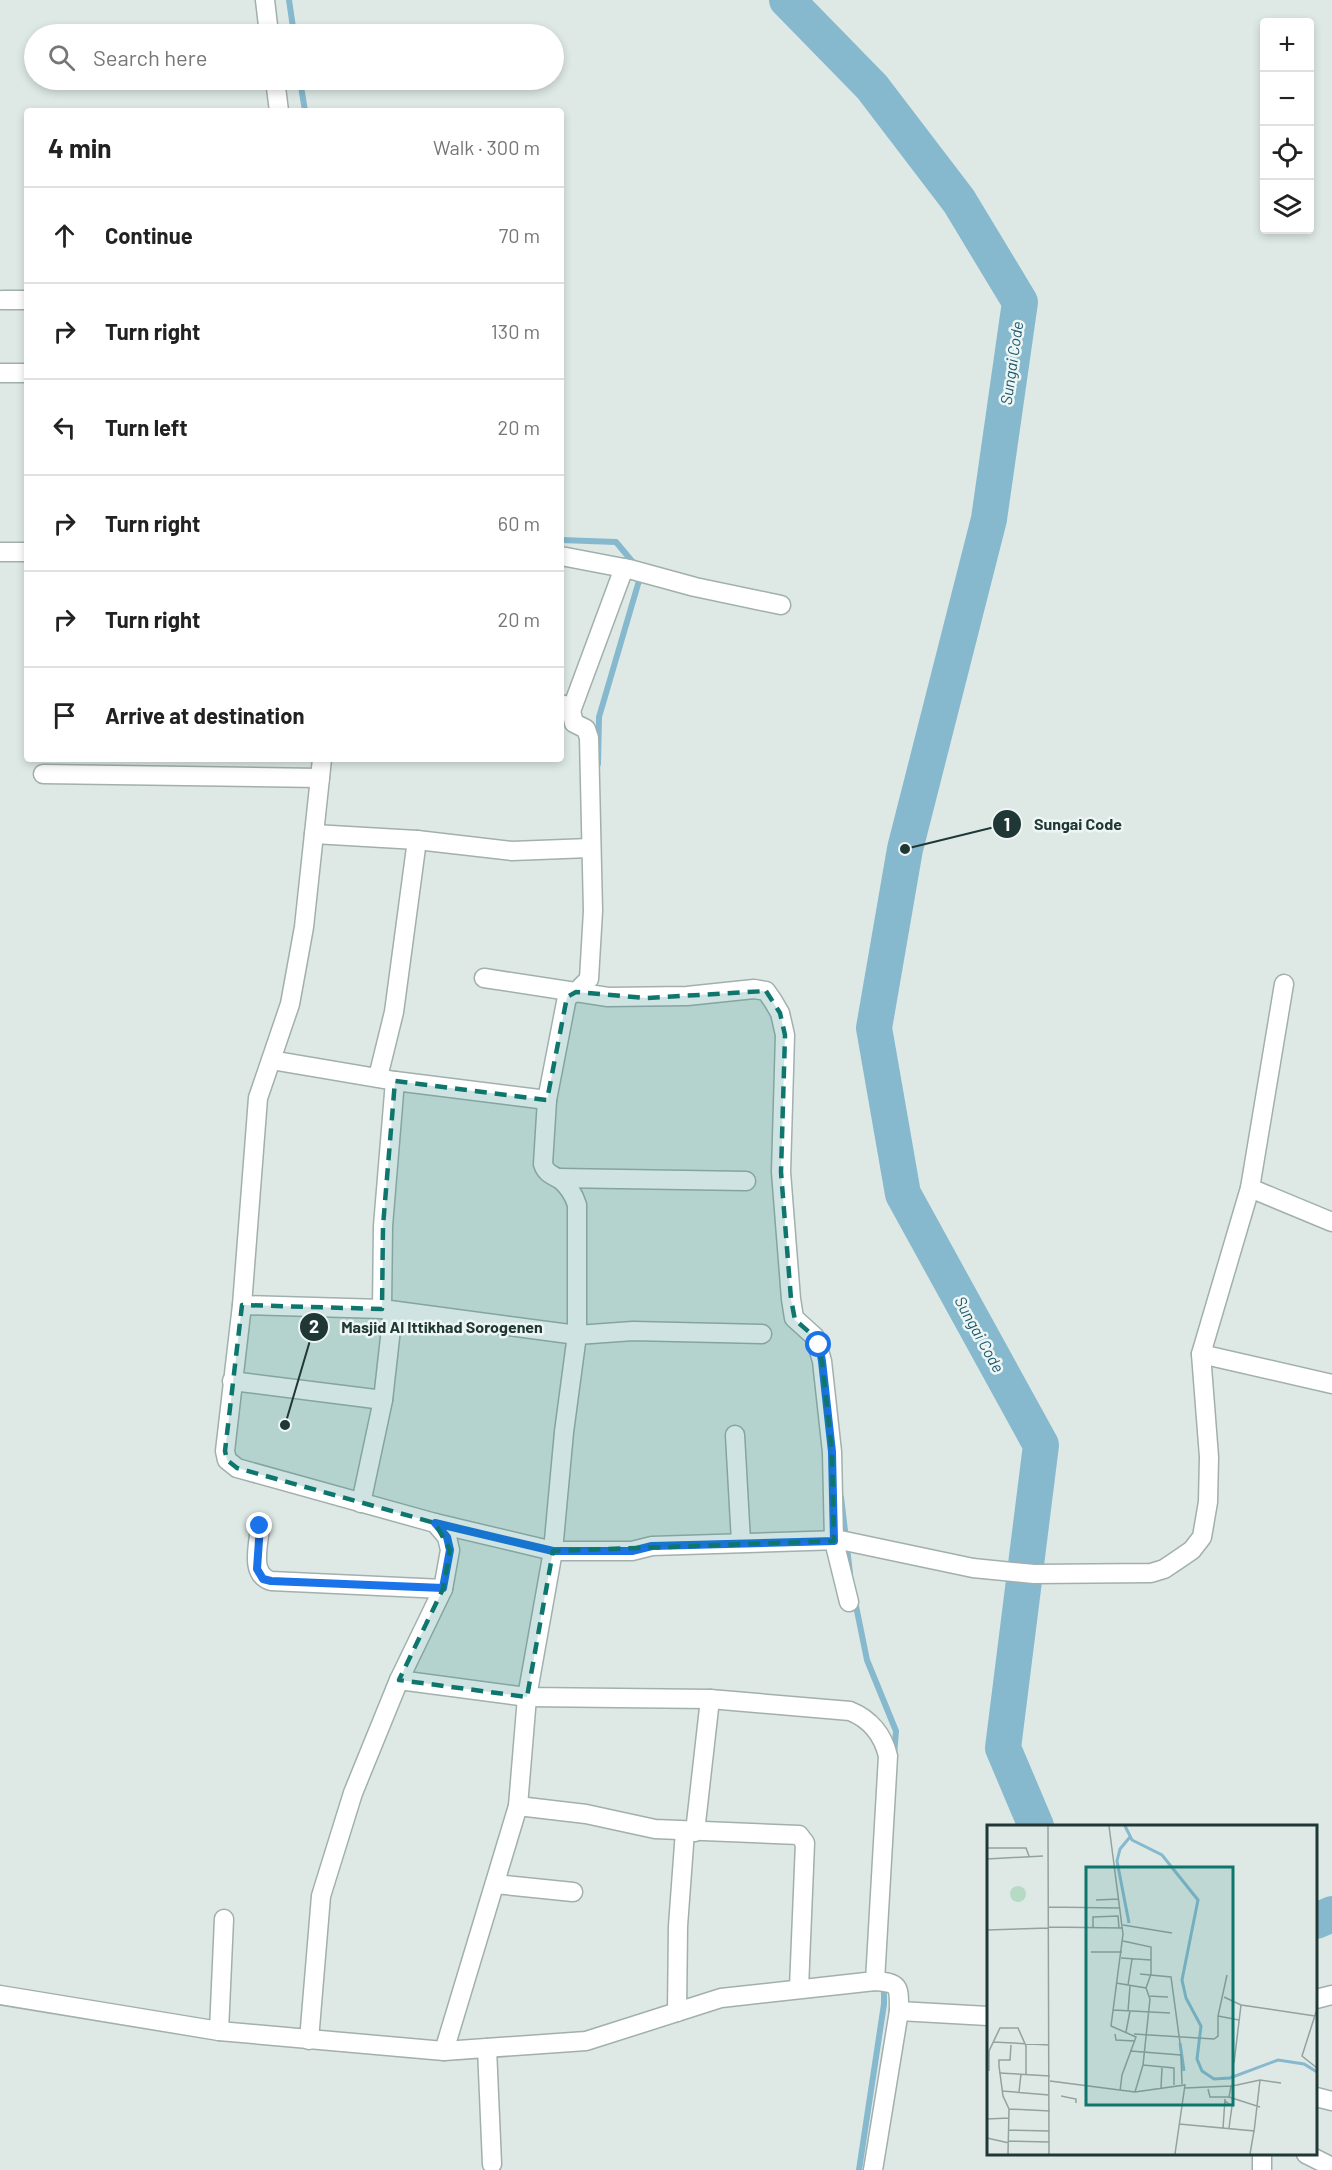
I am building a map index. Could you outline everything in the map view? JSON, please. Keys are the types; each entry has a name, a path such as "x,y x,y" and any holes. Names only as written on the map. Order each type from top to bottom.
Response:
{"street":[{"path":"265,0 268,24"},
{"path":"276,90 279,108"},
{"path":"2,300 24,300"},
{"path":"0,373 24,373"},
{"path":"0,552 24,552"},
{"path":"564,557 781,605"},
{"path":"444,2051 518,1806 527,1697 553,1551 564,1432 577,1335 576,1205 574,1196 568,1187 558,1178 547,1173 543,1164 547,1100 567,998 576,993 589,979 593,911 589,738 586,729 574,723 566,708 632,570"},
{"path":"322,762 304,927 290,1004 258,1098 242,1305 225,1451 227,1460 231,1465 361,1503 553,1551 632,1551 652,1546 843,1541 973,1568 1034,1574 1151,1573 1164,1569 1192,1550 1202,1537 1208,1502 1209,1457 1201,1354 1250,1188 1284,984"},
{"path":"42,774 320,778"},
{"path":"314,834 417,840 512,851 590,848"},
{"path":"361,1503 383,1400 388,1310 383,1226 387,1079 417,840"},
{"path":"484,978 608,998 719,994 754,989 766,992 780,1013 785,1035 781,1172 791,1299 794,1318 815,1336 822,1361 849,1602"},
{"path":"271,1060 387,1079 547,1100"},
{"path":"558,1178 746,1181"},
{"path":"1250,1188 1332,1222"},
{"path":"242,1305 388,1310 577,1335 633,1331 762,1334"},
{"path":"1201,1354 1332,1384"},
{"path":"232,1381 383,1400"},
{"path":"735,1435 741,1542"},
{"path":"309,2040 321,1896 353,1793 399,1680 443,1588 450,1550 447,1537 435,1523"},
{"path":"260,1526 257,1569 263,1579 443,1588"},
{"path":"399,1680 527,1697 710,1699 850,1711 861,1716 873,1725 885,1743 888,1756 881,1981"},
{"path":"677,2012 678,1926 710,1699"},
{"path":"518,1806 586,1814 655,1829 793,1833 802,1838 805,1842 805,1868 799,1988"},
{"path":"495,1884 573,1892"},
{"path":"219,2031 224,1919"},
{"path":"0,1995 219,2031 444,2051 586,2041 721,1998 881,1981 899,1991 899,2011 873,2170"},
{"path":"1317,1999 1332,1995"},
{"path":"899,2011 987,2016"},
{"path":"487,2048 492,2164"},
{"path":"1317,2097 1332,2101"},
{"path":"1308,2155 1328,2165 1329,2170"}],"highlighted area":[{"path":"766,991 780,1013 785,1035 781,1172 791,1299 795,1320 815,1337 822,1361 832,1452 834,1541 553,1551 527,1697 399,1680 443,1589 450,1550 435,1523 237,1468 227,1460 225,1451 242,1305 382,1309 383,1226 395,1081 547,1100 567,997 576,992 647,998"}],"waterway":[{"path":"289,0 293,24"},
{"name":"Sungai Code","path":"787,0 872,87 959,201 1020,302 989,519 905,849 874,1028 903,1194 1041,1445 1003,1748 1036,1825"},
{"path":"302,90 305,108"},
{"path":"564,540 616,542 636,566"},
{"path":"598,764 599,717 641,574"},
{"path":"841,1497 850,1573"},
{"path":"855,1601 867,1660 896,1731 894,1755"},
{"name":"Sungai Code","path":"1317,1921 1332,1914"},
{"path":"859,2170 884,2004 884,1984"}],"place":[{"name":"Sungai Code","path":"905,849"},
{"name":"Masjid Al Ittikhad Sorogenen","path":"285,1425"}],"route":[{"path":"260,1526 257,1569 263,1579 443,1588 450,1550 447,1537 435,1523 553,1551 632,1551 652,1546 834,1541 832,1452 819,1345"}]}
